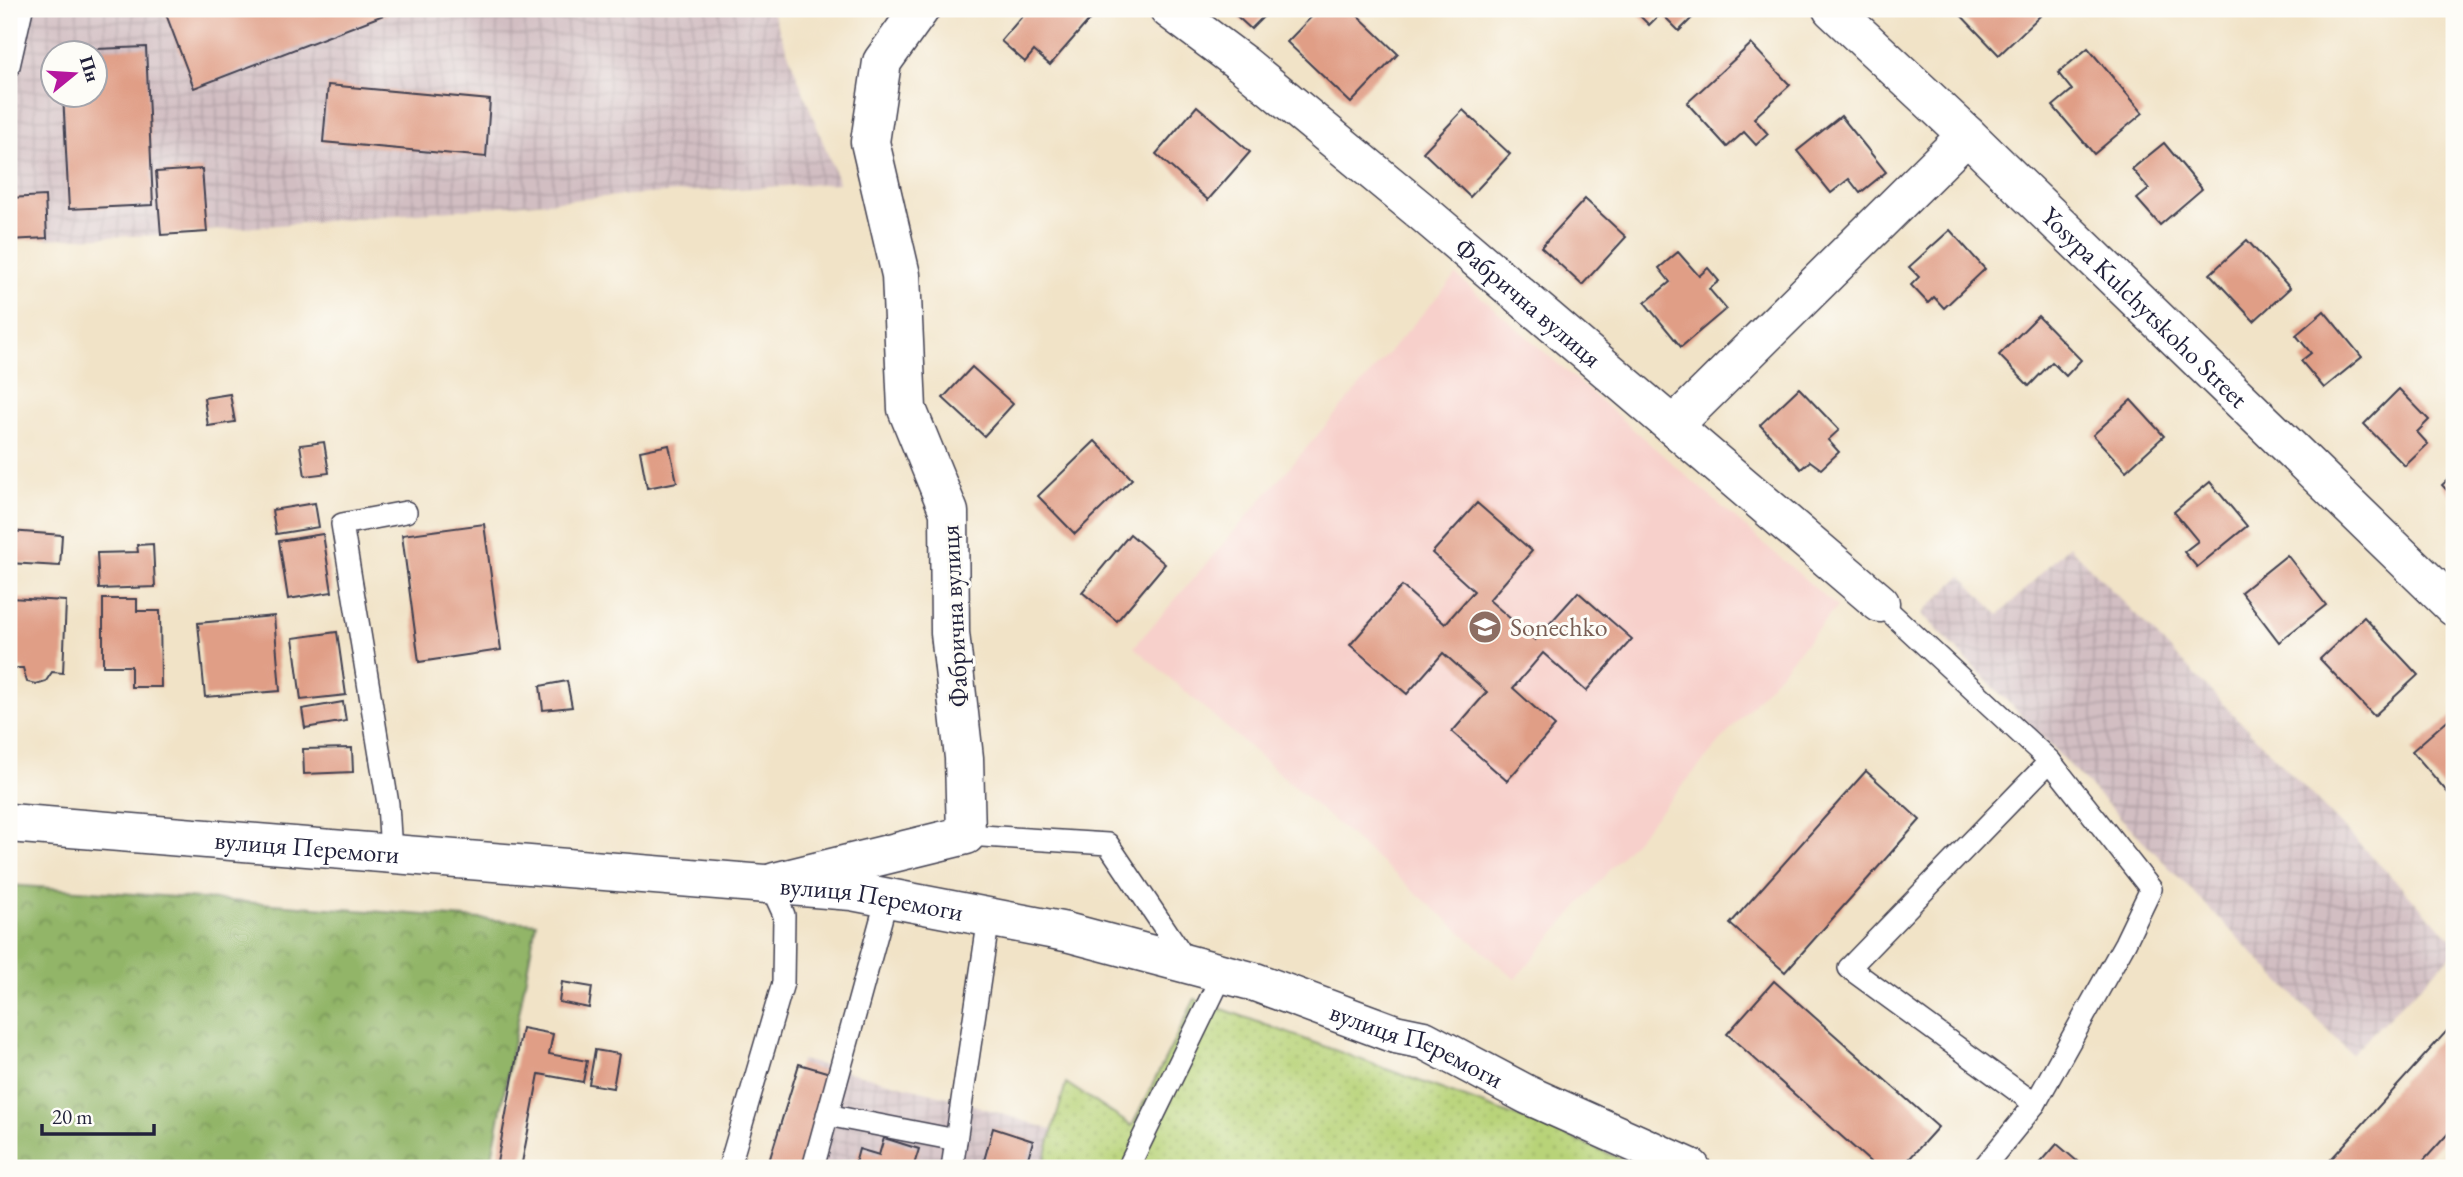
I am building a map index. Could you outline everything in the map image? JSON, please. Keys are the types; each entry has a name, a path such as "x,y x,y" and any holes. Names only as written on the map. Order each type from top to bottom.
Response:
{"street":[{"name":"Фабрична вулиця","path":"920,9 882,62 870,142 901,275 907,409 949,512 950,633 964,758 967,835"},
{"name":"Фабрична вулиця","path":"1169,9 1244,65 1411,202 1880,603"},
{"name":"Yosypa Kulchytskoho Street","path":"1832,9 1967,135 2454,607"},
{"path":"1673,426 1967,135"},
{"name":"вулиця Перемоги","path":"9,823 852,891 1066,932 1255,982 1395,1034 1424,1040 1528,1095 1691,1168"},
{"path":"770,884 967,835"}],"lane":[{"path":"9,66 22,9"},
{"path":"391,853 388,804 342,524 406,512"},
{"path":"1880,603 2050,761 2151,889 2125,943 2035,1104 1983,1168"},
{"path":"2035,1104 1849,968 2050,761"},
{"path":"967,835 1108,844 1206,969 1128,1168"},
{"path":"729,1168 783,983 784,915 770,884"},
{"path":"813,1168 887,898"},
{"path":"952,1168 989,917"},
{"path":"827,1115 956,1140"}],"shaded area":[{"path":"9,9 771,9 839,183 628,195 161,235 9,240"},
{"name":"Sonechko","path":"1456,275 1837,607 1515,979 1134,647"},
{"path":"2069,546 2454,941 2454,953 2351,1054 1922,614 1961,576 1999,615"},
{"path":"801,1060 948,1097 1053,1130 1042,1168 767,1168"}],"green space":[{"path":"9,885 536,923 490,1168 9,1168"},
{"path":"1195,999 1542,1126 1643,1168 1042,1168 1066,1083 1132,1126"}],"building":[{"path":"164,9 399,9 194,88"},
{"path":"1020,9 1080,9 1091,18 1050,65 1034,51 1025,62 1001,41 1025,13"},
{"path":"1229,9 1271,9 1251,29"},
{"path":"1319,9 1351,9 1398,54 1351,103 1287,42"},
{"path":"1633,9 1701,9 1679,31 1661,13 1649,25"},
{"path":"1955,9 2033,9 2040,16 1999,55"},
{"path":"1751,44 1790,85 1754,118 1768,134 1756,145 1744,132 1727,147 1687,103"},
{"path":"146,47 153,205 69,209 64,108 108,108 108,49"},
{"path":"2088,48 2143,113 2094,154 2053,106 2072,90 2058,73"},
{"path":"328,85 490,100 486,157 323,142"},
{"path":"1197,106 1250,152 1208,200 1156,154"},
{"path":"1463,110 1510,154 1470,197 1423,152"},
{"path":"1841,116 1886,172 1860,193 1849,179 1831,193 1797,151"},
{"path":"2164,143 2202,189 2160,225 2137,199 2149,189 2132,169"},
{"path":"202,169 207,232 161,235 156,172"},
{"path":"45,196 47,238 9,240 9,198"},
{"path":"1585,199 1626,237 1582,285 1541,247"},
{"path":"1950,230 1985,269 1944,308 1934,297 1928,303 1911,285 1919,277 1909,267"},
{"path":"2247,240 2290,288 2254,321 2210,274"},
{"path":"1678,252 1699,276 1708,268 1719,281 1709,289 1726,309 1681,347 1645,303 1670,282 1659,268"},
{"path":"2324,311 2362,357 2324,388 2301,361 2311,353 2296,335"},
{"path":"2038,316 2081,360 2066,376 2052,362 2029,386 1999,355"},
{"path":"972,367 1013,404 984,436 943,398"},
{"path":"1799,388 1839,430 1828,440 1839,452 1821,469 1810,461 1801,469 1760,425"},
{"path":"2399,389 2429,420 2417,432 2428,444 2405,466 2364,424"},
{"path":"230,394 235,422 208,426 204,398"},
{"path":"2131,400 2164,436 2126,471 2093,435"},
{"path":"1095,441 1132,479 1075,534 1038,496"},
{"path":"324,442 329,473 305,476 300,445"},
{"path":"669,445 677,482 647,488 640,451"},
{"path":"2454,474 2454,498 2442,485"},
{"path":"2210,482 2247,526 2197,567 2184,552 2198,541 2174,512"},
{"path":"315,503 319,527 276,534 272,510"},
{"path":"1477,503 1532,551 1489,600 1535,640 1578,592 1632,639 1586,691 1543,653 1513,688 1555,726 1507,781 1452,732 1487,692 1443,653 1407,694 1350,645 1402,586 1445,624 1474,591 1432,553"},
{"path":"484,524 501,650 419,662 402,535"},
{"path":"10,531 62,535 60,566 9,563"},
{"path":"323,534 332,592 288,599 279,541"},
{"path":"1130,534 1165,564 1117,621 1082,592"},
{"path":"153,544 155,587 99,589 97,553 138,552 137,545"},
{"path":"2287,555 2326,605 2279,642 2241,592"},
{"path":"9,598 66,601 63,673 52,672 46,681 36,684 27,682 23,668 14,668 13,683 9,683"},
{"path":"103,599 137,599 137,611 160,611 161,687 131,687 131,666 103,666"},
{"path":"274,616 280,691 205,697 198,623"},
{"path":"2364,617 2418,675 2374,716 2320,659"},
{"path":"337,632 346,695 301,700 293,638"},
{"path":"567,681 572,707 543,710 540,686"},
{"path":"343,702 346,721 305,728 302,709"},
{"path":"2452,716 2454,718 2454,800 2412,751"},
{"path":"352,748 353,772 304,774 303,749"},
{"path":"1866,771 1920,820 1785,972 1730,924"},
{"path":"1774,981 1938,1127 1901,1168 1877,1168 1727,1034"},
{"path":"562,982 592,987 589,1008 559,1002"},
{"path":"2454,1023 2454,1127 2417,1168 2323,1168"},
{"path":"522,1028 553,1034 549,1054 587,1061 583,1082 539,1074 521,1168 496,1168"},
{"path":"595,1050 619,1054 613,1088 589,1084"},
{"path":"799,1064 830,1073 802,1168 767,1168"},
{"path":"993,1128 1033,1141 1025,1168 982,1168"},
{"path":"884,1138 919,1149 913,1168 854,1168 859,1149 879,1155"},
{"path":"2057,1144 2085,1168 2036,1168"}],"place":[{"name":"Sonechko","path":"1485,627"}]}
